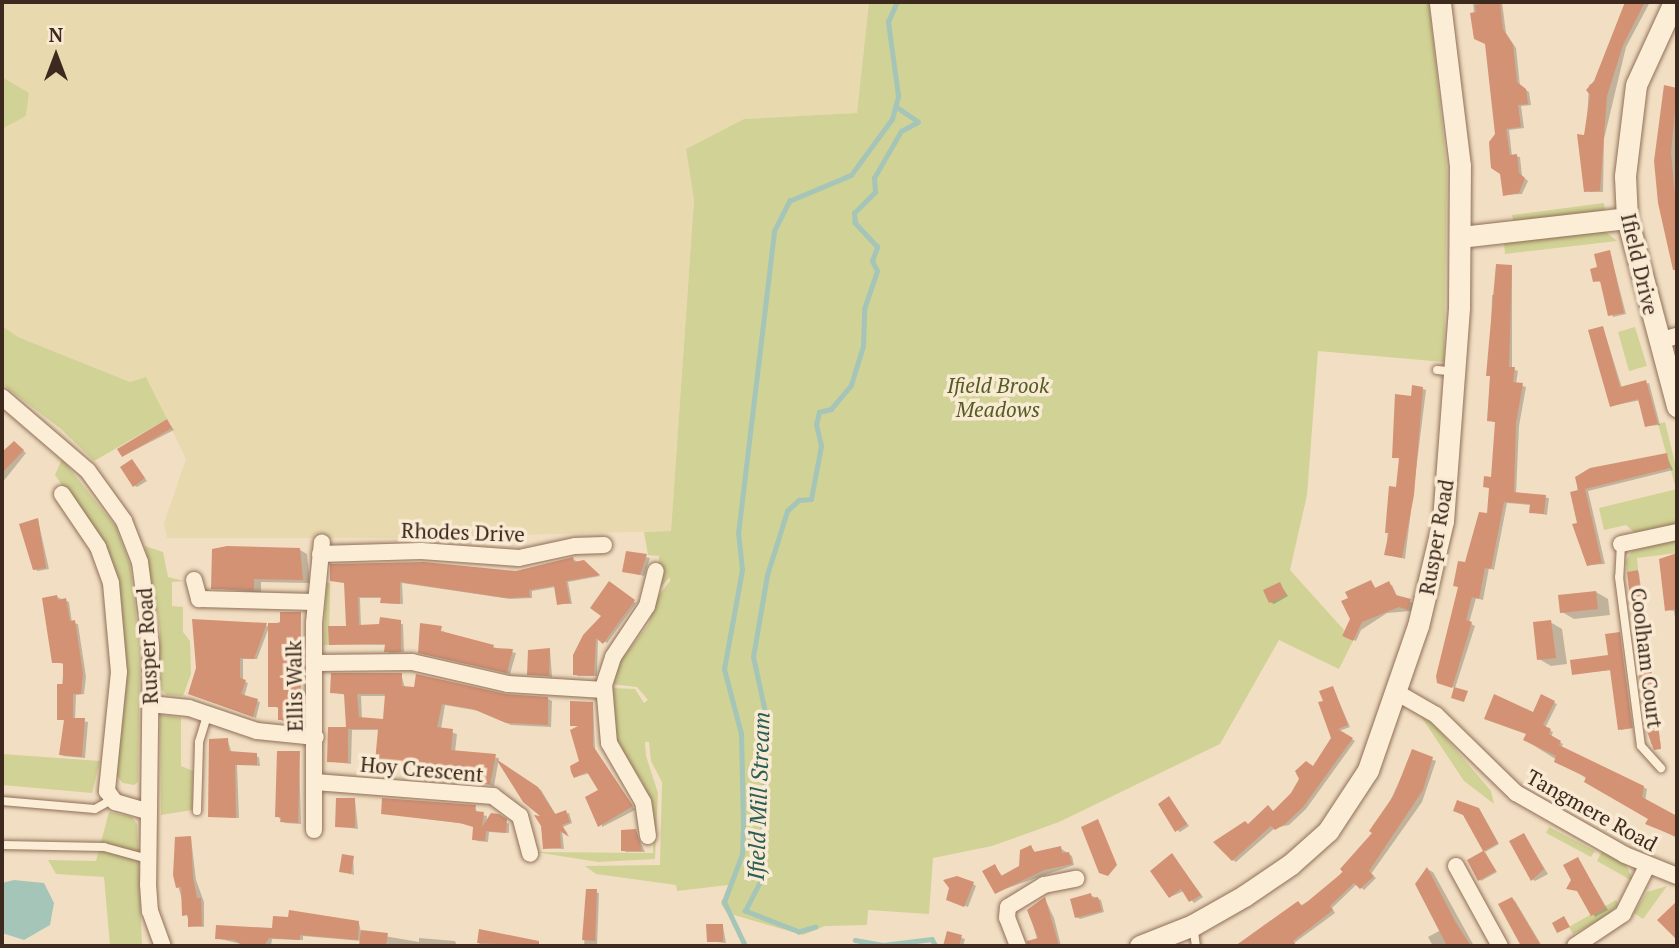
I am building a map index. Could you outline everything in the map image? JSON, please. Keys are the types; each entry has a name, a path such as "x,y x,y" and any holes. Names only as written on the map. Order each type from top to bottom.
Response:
{"street":[{"name":"Rusper Road","path":"1140,946 1195,936 1277,875 1328,831 1368,770 1396,692 1437,553 1446,371 1461,237 1459,144 1440,2"},
{"name":"Ifield Drive","path":"1674,2 1653,40 1633,97 1625,162 1627,218 1668,338 1677,406"},
{"path":"1461,237 1627,218"},
{"name":"Rusper Road","path":"2,397 88,471 130,533 150,622 147,811 150,911 163,946"},
{"path":"62,494 98,547 111,583 119,672 107,791 111,800 147,811"},
{"path":"1621,544 1677,532"},
{"name":"Rhodes Drive","path":"321,548 519,558 575,546 604,545"},
{"name":"Ellis Walk","path":"314,830 315,602 321,548"},
{"path":"648,836 643,802 609,743 604,690 612,657 647,606 656,571"},
{"path":"194,580 199,599 315,602"},
{"path":"316,663 412,662 530,687 604,690"},
{"name":"Tangmere Road","path":"1396,692 1436,715 1516,793 1647,866 1677,876"},
{"path":"150,704 178,705 257,732 316,737"},
{"name":"Hoy Crescent","path":"315,782 493,796 520,816 530,854"},
{"path":"1456,866 1500,946"},
{"path":"1575,946 1623,914 1647,866"},
{"path":"1018,946 1007,918 1008,907 1044,886 1076,880"}],"lane":[{"name":"Coolham Court","path":"1621,544 1619,577 1641,747 1661,768"},
{"path":"197,811 199,742 207,715"},
{"path":"2,801 95,809 111,800"},
{"path":"2,845 104,847 148,859"}],"shaded area":[{"path":"2,2 869,2 857,113 744,119 686,149 694,200 671,531 407,538 167,538 164,523 186,459 146,377 130,382 18,337 2,326 2,129 26,116 29,94 2,77"},
{"path":"14,880 44,883 54,903 50,925 24,940 2,933 2,883"}],"green space":[{"name":"Ifield Brook Meadows","path":"869,2 1429,2 1447,170 1444,362 1318,351 1307,495 1290,570 1344,630 1342,636 1353,641 1339,669 1279,640 1220,744 1059,822 992,846 933,858 929,914 868,910 867,925 825,926 803,935 727,913 721,904 728,885 677,891 676,885 596,874 585,866 660,865 662,782 651,761 649,742 645,742 646,756 658,793 655,859 598,862 535,852 653,853 653,820 642,781 617,748 611,688 635,689 644,703 648,700 637,687 611,684 620,655 625,655 648,625 657,598 670,581 670,577 658,590 659,556 648,555 644,532 671,531 694,200 686,149 744,119 857,113"},
{"path":"2,77 29,93 26,116 2,129"},
{"path":"1604,203 1605,211 1514,223 1512,215"},
{"path":"1603,230 1617,241 1505,254 1504,243"},
{"path":"2,326 18,337 130,382 146,377 167,419 94,461 61,429 2,384"},
{"path":"1635,327 1647,366 1629,371 1618,332"},
{"path":"1665,422 1677,471 1675,485 1658,424"},
{"path":"62,459 116,527 130,565 140,648 138,782 134,785 123,783 115,774 108,553 55,475"},
{"path":"1677,489 1677,523 1635,533 1626,525 1604,530 1599,508"},
{"path":"1677,540 1677,553 1637,558 1638,570 1627,572 1626,561 1632,551"},
{"path":"145,546 163,552 168,577 184,581 172,582 172,606 183,607 183,632 190,641 191,674 183,696 167,695 160,689 160,629"},
{"path":"326,583 330,583 329,645 324,645"},
{"path":"160,715 181,718 181,766 193,771 192,810 161,815"},
{"path":"1420,715 1437,728 1491,791 1494,804 1464,781"},
{"path":"2,754 100,761 92,793 2,785"},
{"path":"109,812 132,817 137,824 142,946 110,946 104,877 56,874 48,860 96,861"},
{"path":"1549,827 1595,851 1591,857 1546,833"},
{"path":"1602,851 1625,863 1634,882 1597,861"},
{"path":"1667,886 1643,919 1634,913 1647,892"},
{"path":"1616,900 1618,904 1607,916 1573,934 1569,927"}],"building":[{"path":"1500,2 1503,29 1513,45 1517,82 1526,89 1528,104 1518,105 1521,127 1506,129 1510,155 1517,154 1519,173 1525,178 1519,193 1503,196 1500,174 1491,168 1489,142 1495,134 1485,44 1474,39 1470,13 1476,12 1475,5"},
{"path":"1625,2 1645,2 1623,45 1607,96 1600,191 1584,192 1577,134 1584,135 1590,95 1586,90 1594,81"},
{"path":"1664,85 1677,88 1671,153 1677,217 1677,270 1673,270 1658,203 1654,161"},
{"path":"1610,250 1624,313 1608,316 1600,281 1593,282 1590,269 1597,267 1594,254"},
{"path":"1496,264 1512,265 1509,367 1515,367 1513,382 1523,383 1516,423 1514,492 1546,495 1544,514 1529,513 1530,504 1504,502 1491,569 1485,568 1479,599 1472,597 1466,620 1472,622 1452,688 1437,683 1436,676 1458,587 1453,586 1458,561 1465,562 1479,512 1487,513 1489,488 1483,487 1484,476 1491,477 1495,422 1487,421 1490,376 1486,376"},
{"path":"1603,326 1620,387 1646,380 1658,424 1645,427 1638,399 1610,407 1588,330"},
{"path":"1412,385 1423,387 1414,495 1402,558 1384,555 1389,533 1385,533 1389,486 1396,487 1399,458 1392,458 1395,394 1411,396"},
{"path":"167,419 172,428 122,457 117,449"},
{"path":"14,441 24,450 2,473 2,452"},
{"path":"1667,453 1670,468 1585,489 1602,563 1587,566 1572,524 1577,523 1570,492 1578,490 1575,477 1590,468"},
{"path":"132,459 145,478 133,487 120,467"},
{"path":"38,518 46,568 33,570 19,524"},
{"path":"227,546 300,548 303,580 254,579 254,590 211,589 212,549"},
{"path":"626,551 647,554 640,575 622,572"},
{"path":"1677,553 1677,609 1665,611 1659,559"},
{"path":"573,557 574,562 584,560 600,575 566,581 570,603 557,605 554,586 529,590 530,597 506,598 400,582 400,604 380,603 381,597 358,597 359,625 379,624 380,617 401,620 401,652 384,652 385,644 329,645 328,626 346,626 344,583 330,581 330,564 424,562 516,571"},
{"path":"1638,570 1661,749 1654,750 1645,726 1627,572"},
{"path":"1371,580 1375,588 1389,581 1396,595 1411,599 1408,610 1399,607 1362,622 1353,641 1342,636 1350,619 1341,601 1348,598 1345,592"},
{"path":"609,581 635,600 603,644 596,638 594,676 573,675 573,655 583,635 601,616 590,608"},
{"path":"1280,582 1286,595 1269,603 1263,590"},
{"path":"1596,591 1598,609 1560,613 1558,595"},
{"path":"57,595 58,600 66,598 70,621 75,620 83,674 81,694 73,694 73,718 85,718 82,757 59,755 64,720 57,720 57,684 63,684 63,663 52,663 42,598"},
{"path":"280,612 301,612 300,721 278,720 278,707 268,707 268,623 280,623"},
{"path":"192,619 267,623 254,659 240,658 240,678 246,680 241,694 258,699 253,717 188,694 196,668"},
{"path":"1551,620 1556,658 1537,660 1533,622"},
{"path":"420,623 442,626 441,631 494,645 493,648 513,649 507,673 418,653"},
{"path":"1620,632 1632,728 1618,730 1610,670 1572,675 1570,660 1608,655 1605,634"},
{"path":"550,648 549,676 527,675 528,650"},
{"path":"331,673 402,673 402,686 414,687 416,674 506,694 548,697 548,725 506,723 473,709 442,704 437,727 453,729 451,750 496,754 490,784 471,783 472,771 375,762 378,729 348,729 348,763 327,762 328,727 346,727 344,694 330,693","holes":["357,694 385,694 383,719 359,717"]},
{"path":"1333,686 1348,725 1338,729 1353,738 1303,807 1275,830 1271,826 1232,861 1213,842 1245,821 1248,824 1268,805 1273,811 1291,793 1299,779 1295,771 1306,761 1313,766 1331,738 1318,702 1323,701 1319,691"},
{"path":"1454,687 1468,691 1464,702 1451,698"},
{"path":"1494,694 1533,712 1541,694 1555,701 1543,725 1551,729 1549,734 1561,741 1559,745 1644,786 1642,797 1677,816 1677,837 1645,824 1648,819 1584,782 1586,777 1554,762 1556,756 1523,740 1526,734 1484,719"},
{"path":"570,701 593,702 593,746 633,806 598,827 585,797 598,790 587,772 574,778 571,772 570,766 579,761 570,730 578,726 570,726"},
{"path":"228,738 229,751 257,753 257,765 235,765 236,818 208,817 209,739"},
{"path":"1412,749 1433,757 1423,790 1369,871 1374,876 1360,889 1354,883 1330,906 1333,910 1293,941 1297,946 1235,946 1298,901 1302,906 1343,872 1340,869 1372,833 1369,831 1394,795"},
{"path":"277,751 300,751 298,823 280,822 281,817 275,817"},
{"path":"496,759 538,787 555,814 566,810 570,822 562,825 569,837 560,831 561,848 543,849 541,826 534,815 540,816 523,802"},
{"path":"1169,796 1187,824 1175,832 1158,804"},
{"path":"336,798 355,798 355,828 335,827"},
{"path":"382,798 476,805 475,811 484,812 482,827 491,813 499,814 507,819 506,833 486,831 485,841 472,840 473,827 460,823 381,814"},
{"path":"1457,800 1479,808 1498,843 1484,851 1496,871 1478,881 1467,860 1483,851 1463,815 1453,811"},
{"path":"1098,819 1117,865 1108,876 1099,873 1081,827"},
{"path":"636,829 642,851 621,851 621,830"},
{"path":"1524,833 1544,869 1531,881 1509,841"},
{"path":"191,836 193,877 197,898 201,898 202,926 188,927 188,915 182,916 181,887 176,888 173,875 175,837"},
{"path":"1031,845 1034,852 1061,846 1062,853 1069,852 1072,864 1044,870 995,894 982,871 995,864 1001,876 1019,866 1020,850"},
{"path":"1172,853 1201,895 1189,902 1181,889 1169,898 1150,871"},
{"path":"342,854 354,856 351,874 339,872"},
{"path":"1578,857 1606,908 1591,916 1577,891 1566,889 1571,880 1563,865"},
{"path":"1427,867 1471,946 1447,946 1415,884"},
{"path":"957,876 974,882 964,907 946,900 949,888 943,880"},
{"path":"586,889 597,889 595,941 582,940"},
{"path":"1091,893 1092,898 1098,897 1102,911 1075,918 1070,899"},
{"path":"1045,897 1059,946 1028,946 1027,941 1038,938 1027,910"},
{"path":"1512,897 1541,946 1521,946 1498,904"},
{"path":"1677,901 1677,940 1657,920"},
{"path":"289,910 359,921 358,940 300,935 300,940 269,938 264,946 245,946 234,940 215,939 216,925 272,928 273,916 288,917"},
{"path":"1564,916 1570,927 1557,933 1552,923"},
{"path":"706,924 723,924 723,942 707,942"},
{"path":"479,929 539,941 539,946 477,943"},
{"path":"361,930 388,933 386,946 359,946"},
{"path":"947,931 962,935 959,946 943,946"}],"waterway":[{"path":"745,946 724,902 742,854 743,827 741,734 724,669 742,570 738,534 774,231 789,201 851,175 892,119 898,96 888,22 897,2"},
{"name":"Ifield Mill Stream","path":"816,927 799,932 745,911 760,882 764,789 760,737 765,712 753,657 767,575 787,511 799,500 811,499 821,446 816,425 819,412 831,409 851,385 863,346 864,309 877,271 872,261 877,247 855,223 854,213 875,192 874,178 901,131 918,122 896,107"},
{"name":"Ifield Mill Stream","path":"855,940 883,945 932,939 936,946"}]}
